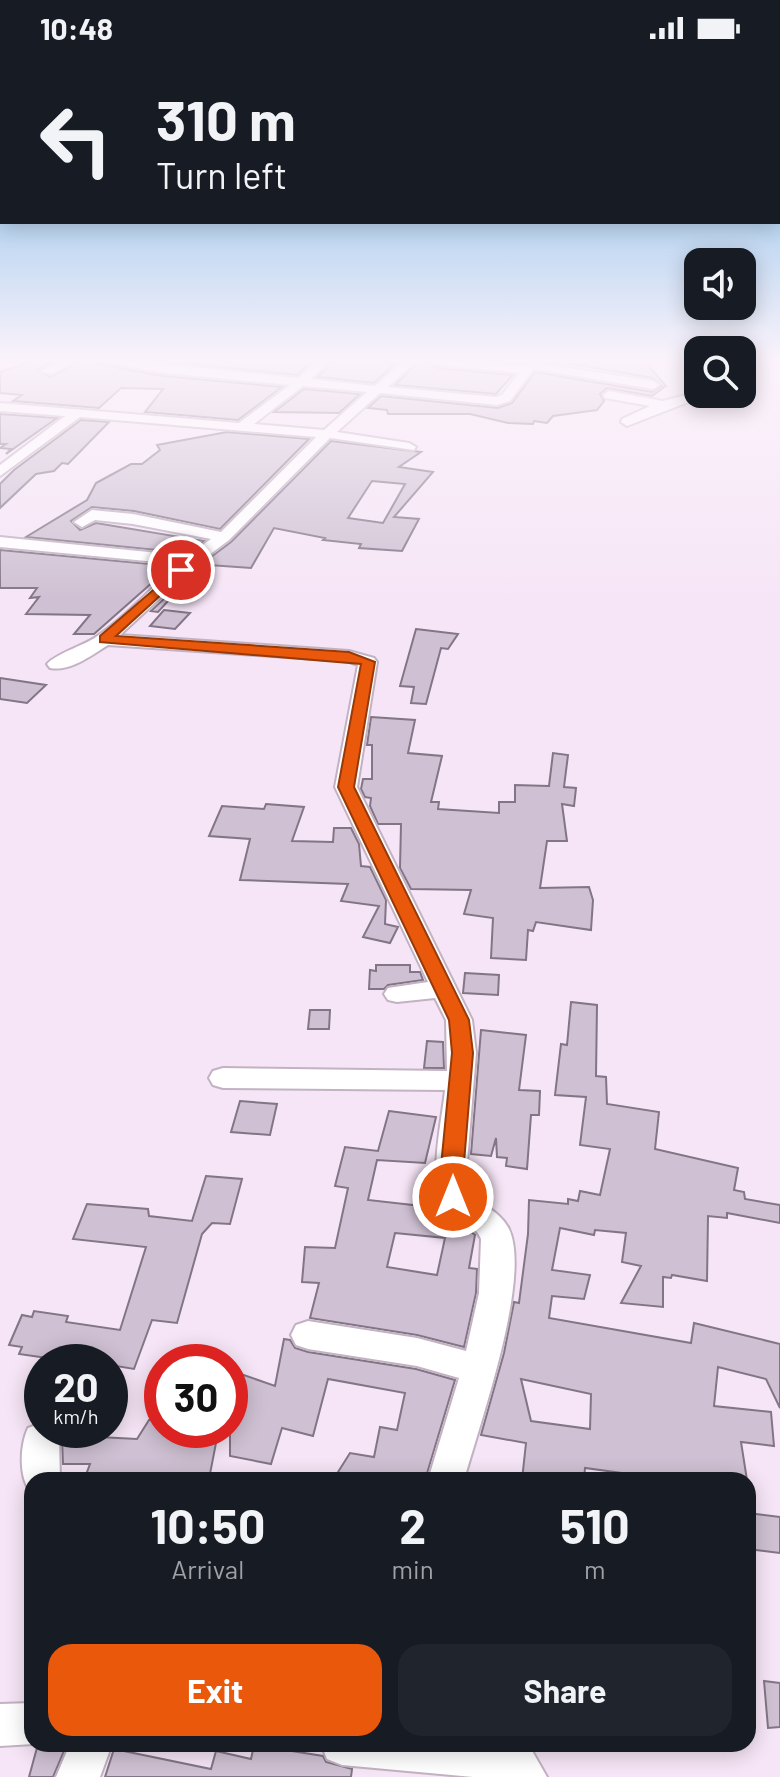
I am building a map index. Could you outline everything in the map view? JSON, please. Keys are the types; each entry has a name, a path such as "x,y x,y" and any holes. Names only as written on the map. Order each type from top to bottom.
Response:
{"street":[{"path":"0,472 43,439"},
{"path":"56,664 77,656 105,639 191,561 224,537 322,439"},
{"path":"361,439 409,447"},
{"path":"82,522 92,515 121,518 224,537"},
{"path":"0,542 191,561"},
{"path":"105,639 349,656 368,662 346,787 459,1020 462,1038 460,1081 450,1187 453,1197 490,1224 497,1237 495,1290 448,1472"},
{"path":"397,994 444,989"},
{"path":"223,1078 460,1081"},
{"path":"308,1335 417,1352 476,1368"},
{"path":"41,1448 42,1472"},
{"path":"0,1725 24,1724"},
{"path":"78,1777 88,1752"},
{"path":"439,1752 499,1758 516,1764 525,1777"}],"building":[{"path":"0,439 27,439 6,454 11,449 0,448 6,444 0,444"},
{"path":"55,439 92,439 68,464 62,463 54,471 36,474 0,508 0,484"},
{"path":"188,439 309,439 220,529 134,511 92,507 71,521 80,530 96,523 204,541 187,553 26,537 87,500 96,483 131,464 142,464 160,450 157,445"},
{"path":"331,441 421,452 399,467 433,472 394,517 419,519 402,551 359,548 361,544 323,540 325,538 274,528 251,568 209,565 196,577 190,577 158,612 151,611 199,566 231,542","holes":["372,481 405,484 383,523 348,518"]},
{"path":"0,550 171,566 94,634 74,634 90,615 26,614 39,597 30,598 37,588 0,588"},
{"path":"164,610 190,613 175,629 150,626"},
{"path":"416,629 458,634 448,649 441,648 426,704 411,703 414,687 400,686"},
{"path":"0,678 46,685 27,703 0,699"},
{"path":"371,717 415,720 408,753 442,756 431,802 439,802 438,809 499,813 499,802 515,802 515,785 549,786 553,753 568,755 564,787 576,788 574,806 562,804 567,841 547,841 540,888 589,887 593,900 591,930 536,922 533,931 528,930 526,960 491,958 493,918 464,914 471,890 411,889 400,868 401,824 378,824 370,806 371,798 365,797 361,789 363,779 372,779 372,745 367,745"},
{"path":"266,804 304,807 292,841 333,842 334,828 351,828 359,844 361,866 370,867 386,900 385,924 398,927 390,943 363,937 379,906 341,901 348,884 240,880 250,839 209,836 222,806 264,809"},
{"path":"376,965 410,965 410,972 420,972 423,980 388,985 384,989 369,989 370,970 376,971"},
{"path":"465,973 499,975 498,995 463,993"},
{"path":"571,1002 597,1005 596,1076 606,1077 607,1104 659,1112 655,1149 738,1168 734,1190 744,1192 745,1199 780,1205 780,1223 727,1213 727,1218 708,1216 707,1281 672,1275 671,1278 663,1277 663,1307 621,1303 641,1266 622,1262 626,1233 595,1230 594,1235 560,1228 552,1270 590,1275 584,1299 552,1296 549,1318 691,1343 694,1323 780,1344 780,1408 766,1379 718,1367 714,1406 771,1412 774,1446 741,1442 746,1472 614,1472 585,1468 585,1472 523,1472 526,1443 481,1435 504,1353 514,1302 519,1303 529,1200 568,1204 568,1199 578,1201 580,1191 600,1195 610,1149 580,1145 586,1097 555,1095 561,1044 567,1045","holes":["521,1379 591,1394 590,1429 531,1421"]},
{"path":"310,1010 330,1010 329,1029 308,1029"},
{"path":"481,1030 526,1035 519,1090 540,1091 539,1115 531,1115 527,1169 506,1166 507,1158 497,1157 496,1138 491,1156 471,1154"},
{"path":"427,1041 443,1042 444,1068 424,1068"},
{"path":"240,1101 277,1104 270,1135 231,1132"},
{"path":"389,1111 436,1117 425,1163 377,1160 368,1200 439,1208 438,1215 452,1217 475,1235 469,1268 477,1269 476,1293 464,1347 417,1335 310,1318 319,1283 302,1282 305,1247 335,1248 348,1188 335,1186 345,1147 378,1151","holes":["395,1233 445,1238 437,1275 387,1267"]},
{"path":"206,1176 242,1179 230,1224 212,1223 202,1234 177,1323 152,1320 134,1369 128,1368 128,1344 24,1344 24,1355 19,1354 22,1347 9,1345 22,1315 32,1317 34,1311 68,1316 66,1322 120,1330 146,1247 73,1239 87,1204 148,1209 149,1216 192,1221"},
{"path":"284,1339 290,1340 295,1348 308,1352 416,1369 455,1380 427,1472 338,1472 350,1453 374,1457 380,1427 397,1430 405,1393 328,1379 313,1436 282,1428 271,1464 230,1456 230,1448 248,1448 248,1376 275,1386"},
{"path":"144,1428 144,1448 215,1448 210,1472 87,1472 90,1464 63,1464 62,1448 128,1448 128,1439 137,1439"},
{"path":"756,1514 780,1517 780,1553 756,1550"},
{"path":"764,1681 780,1683 780,1727 768,1728"},
{"path":"36,1752 64,1752 53,1777 29,1777"},
{"path":"113,1752 129,1752 211,1769 216,1752 251,1759 252,1752 298,1752 323,1756 326,1762 352,1769 351,1777 105,1777"}],"route":[{"path":"181,570 105,639 349,656 368,662 346,787 391,874 459,1020 462,1053 450,1187 453,1197"}]}
